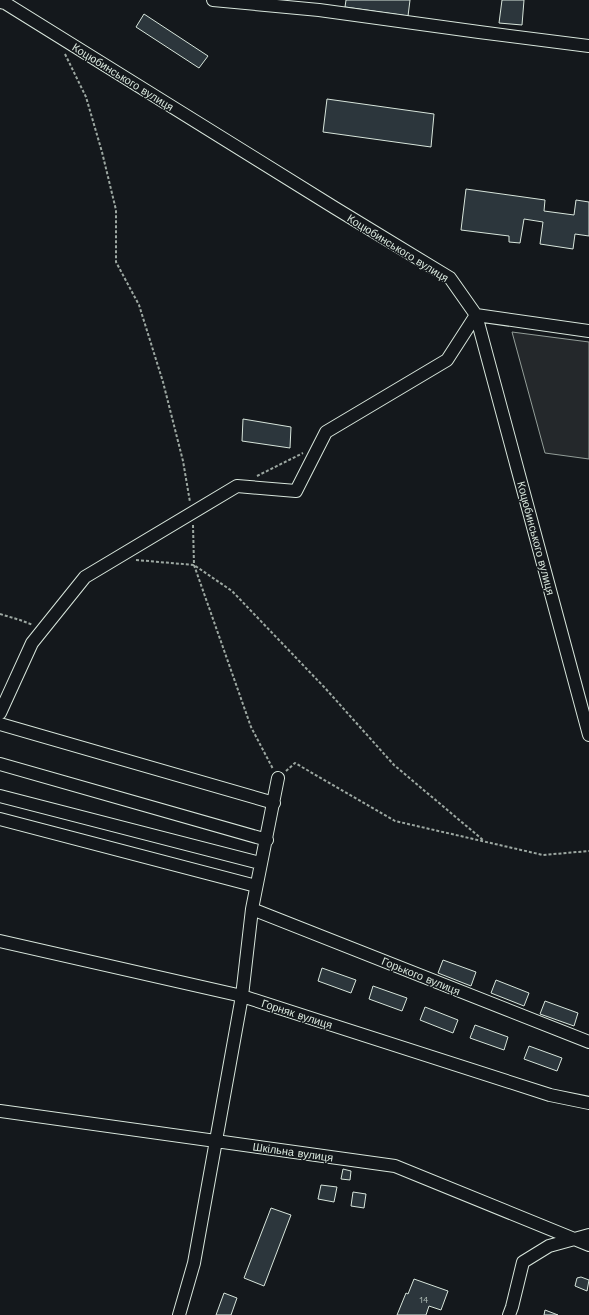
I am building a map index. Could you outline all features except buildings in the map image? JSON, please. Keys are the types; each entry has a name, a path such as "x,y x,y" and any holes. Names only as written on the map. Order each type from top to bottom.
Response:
{"street":[{"path":"213,0 320,10 589,46"},
{"name":"Коцюбинського вулиця","path":"0,2 5,3 450,278 476,315 589,735"},
{"path":"0,713 32,643 85,577 236,486 296,491 326,432 447,360 476,315 589,331"},
{"path":"0,724 274,803"},
{"path":"0,764 267,840"},
{"path":"179,1315 194,1263 242,996 252,909 260,863 267,840 278,778"},
{"path":"0,796 260,863"},
{"path":"0,819 256,886"},
{"name":"Горького вулиця","path":"252,909 589,1042"},
{"name":"Горняк вулиця","path":"0,941 242,996 550,1095 589,1103"},
{"name":"Шкільна вулиця","path":"0,1110 395,1166 589,1245"},
{"path":"509,1315 523,1262 549,1246 589,1235"}],"path":[{"path":"56,35 86,97 102,152 116,210 116,262 139,304 163,382 183,461 192,512 194,565 251,727 278,778 295,763 395,821 543,855 589,851"},
{"path":"236,486 320,444"},
{"path":"117,558 194,565 232,590 325,688 394,765 484,841"},
{"path":"0,614 20,620 43,630"}],"shaded area":[{"path":"512,332 589,342 589,459 545,453"}]}
